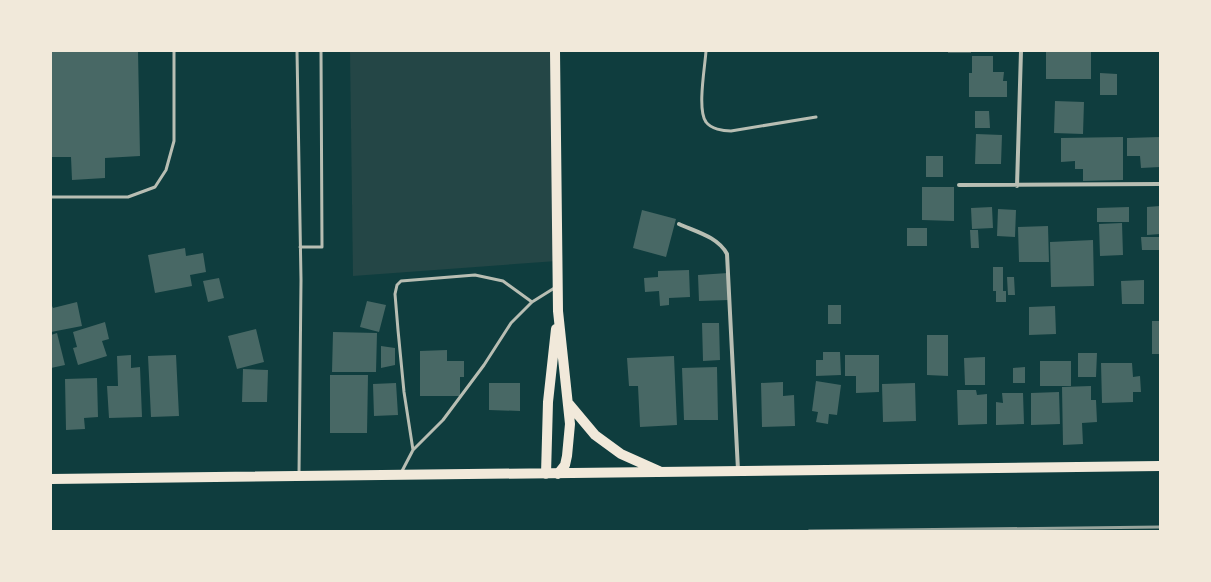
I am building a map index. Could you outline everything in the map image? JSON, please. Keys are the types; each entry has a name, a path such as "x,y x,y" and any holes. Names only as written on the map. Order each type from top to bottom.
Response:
{"main road":[{"path":"555,51 557,286 558,311 568,404 569,445 564,465 558,474"},
{"path":"546,474 548,402 558,311"},
{"path":"568,404 600,439 621,454 662,473"},
{"path":"51,479 1160,466"}],"street":[{"path":"1017,186 1021,51"},
{"path":"959,185 1017,186 1160,184"},
{"path":"679,224 716,240 727,254 738,472"}],"lane":[{"path":"51,197 128,198 155,187 166,170 174,141 174,51"},
{"path":"297,51 300,247 299,476"},
{"path":"300,247 322,247 321,51"},
{"path":"706,51 702,109 705,120 711,126 719,130 731,131 816,117"},
{"path":"413,450 404,392 396,302 397,286 402,281 475,275 503,281 532,302"},
{"path":"400,475 413,450 443,420 484,365 511,323 532,302 557,286"}],"shaded area":[{"path":"350,51 555,51 557,261 353,276"}],"building":[{"path":"51,51 138,51 140,156 105,158 105,178 72,180 71,157 51,157"},
{"path":"948,51 971,51 971,53 948,53"},
{"path":"1046,51 1091,51 1091,79 1046,79"},
{"path":"972,56 993,56 993,72 1004,72 1003,81 1007,81 1007,97 969,97 969,73 972,73"},
{"path":"1100,73 1117,74 1117,95 1100,95"},
{"path":"1055,101 1084,102 1083,134 1054,133"},
{"path":"975,111 989,111 990,128 975,128"},
{"path":"976,134 1002,135 1001,164 975,164"},
{"path":"1123,137 1123,180 1083,181 1083,169 1075,169 1075,161 1061,162 1061,138"},
{"path":"1160,137 1160,167 1141,168 1140,156 1127,156 1127,138"},
{"path":"926,156 943,156 943,177 926,177"},
{"path":"922,187 954,187 954,221 922,220"},
{"path":"1160,206 1160,234 1147,235 1147,207"},
{"path":"992,207 993,228 972,229 971,208"},
{"path":"1129,207 1129,222 1097,222 1097,208"},
{"path":"998,209 1016,210 1015,237 997,236"},
{"path":"642,210 676,219 666,257 633,248"},
{"path":"1122,223 1123,255 1100,256 1099,224"},
{"path":"1048,226 1049,262 1019,262 1018,227"},
{"path":"907,228 927,228 927,246 907,246"},
{"path":"970,230 978,230 979,248 971,248"},
{"path":"1141,237 1160,237 1160,250 1142,250"},
{"path":"1093,240 1094,286 1051,287 1050,242"},
{"path":"185,248 186,256 203,253 206,272 190,275 192,286 155,293 148,255"},
{"path":"993,267 1003,267 1003,291 1006,291 1006,302 996,302 996,291 993,291"},
{"path":"689,270 690,297 669,298 669,305 660,306 659,291 645,292 644,278 658,277 658,271"},
{"path":"728,273 729,300 699,301 698,275"},
{"path":"1007,277 1014,277 1015,295 1008,295"},
{"path":"219,278 224,298 208,302 203,281"},
{"path":"1144,280 1144,304 1122,304 1121,281"},
{"path":"367,301 386,305 379,332 360,327"},
{"path":"77,302 82,326 51,332 51,304 53,308"},
{"path":"828,305 841,305 841,324 828,324"},
{"path":"1055,306 1056,334 1029,335 1029,307"},
{"path":"1152,321 1160,321 1160,354 1152,354"},
{"path":"105,322 109,339 102,341 107,356 78,365 73,348 77,347 73,332"},
{"path":"702,323 719,323 720,360 703,361"},
{"path":"256,329 264,362 237,369 228,336"},
{"path":"333,332 377,333 376,372 332,372"},
{"path":"57,333 65,365 51,368 51,335"},
{"path":"927,335 948,335 948,376 927,375"},
{"path":"381,346 395,348 395,365 381,368"},
{"path":"447,350 447,361 464,361 464,377 460,377 460,396 420,396 420,351"},
{"path":"823,352 840,352 841,375 816,376 816,360 823,360"},
{"path":"1078,353 1097,353 1096,377 1078,377"},
{"path":"131,355 131,368 140,367 142,417 109,418 107,386 118,386 117,356"},
{"path":"176,355 179,416 151,417 148,356"},
{"path":"845,355 879,355 879,392 856,393 856,376 845,376"},
{"path":"674,356 677,425 640,427 638,386 629,386 627,358"},
{"path":"985,357 985,385 965,385 964,358"},
{"path":"1040,361 1071,361 1071,386 1040,386"},
{"path":"1101,363 1132,363 1133,377 1140,376 1141,392 1133,392 1133,402 1102,403"},
{"path":"717,367 718,420 684,420 682,368"},
{"path":"1025,367 1025,383 1013,383 1013,368"},
{"path":"243,369 268,370 267,402 242,402"},
{"path":"330,375 368,375 367,433 330,433"},
{"path":"97,378 98,417 84,418 85,429 66,430 65,379"},
{"path":"816,381 841,385 837,415 829,414 828,424 816,422 818,412 812,411"},
{"path":"783,382 783,396 794,395 795,426 762,427 761,383"},
{"path":"396,383 398,415 374,416 373,384"},
{"path":"489,383 520,383 520,411 489,410"},
{"path":"915,383 916,421 883,422 882,384"},
{"path":"1091,386 1091,400 1096,400 1097,422 1082,423 1083,444 1063,445 1062,387"},
{"path":"957,390 976,390 977,395 987,394 987,424 958,425"},
{"path":"1059,392 1060,424 1031,425 1031,393"},
{"path":"1002,393 1023,393 1024,424 996,425 996,402 1003,403"}],"railway":[{"path":"809,531 1160,527"}]}
